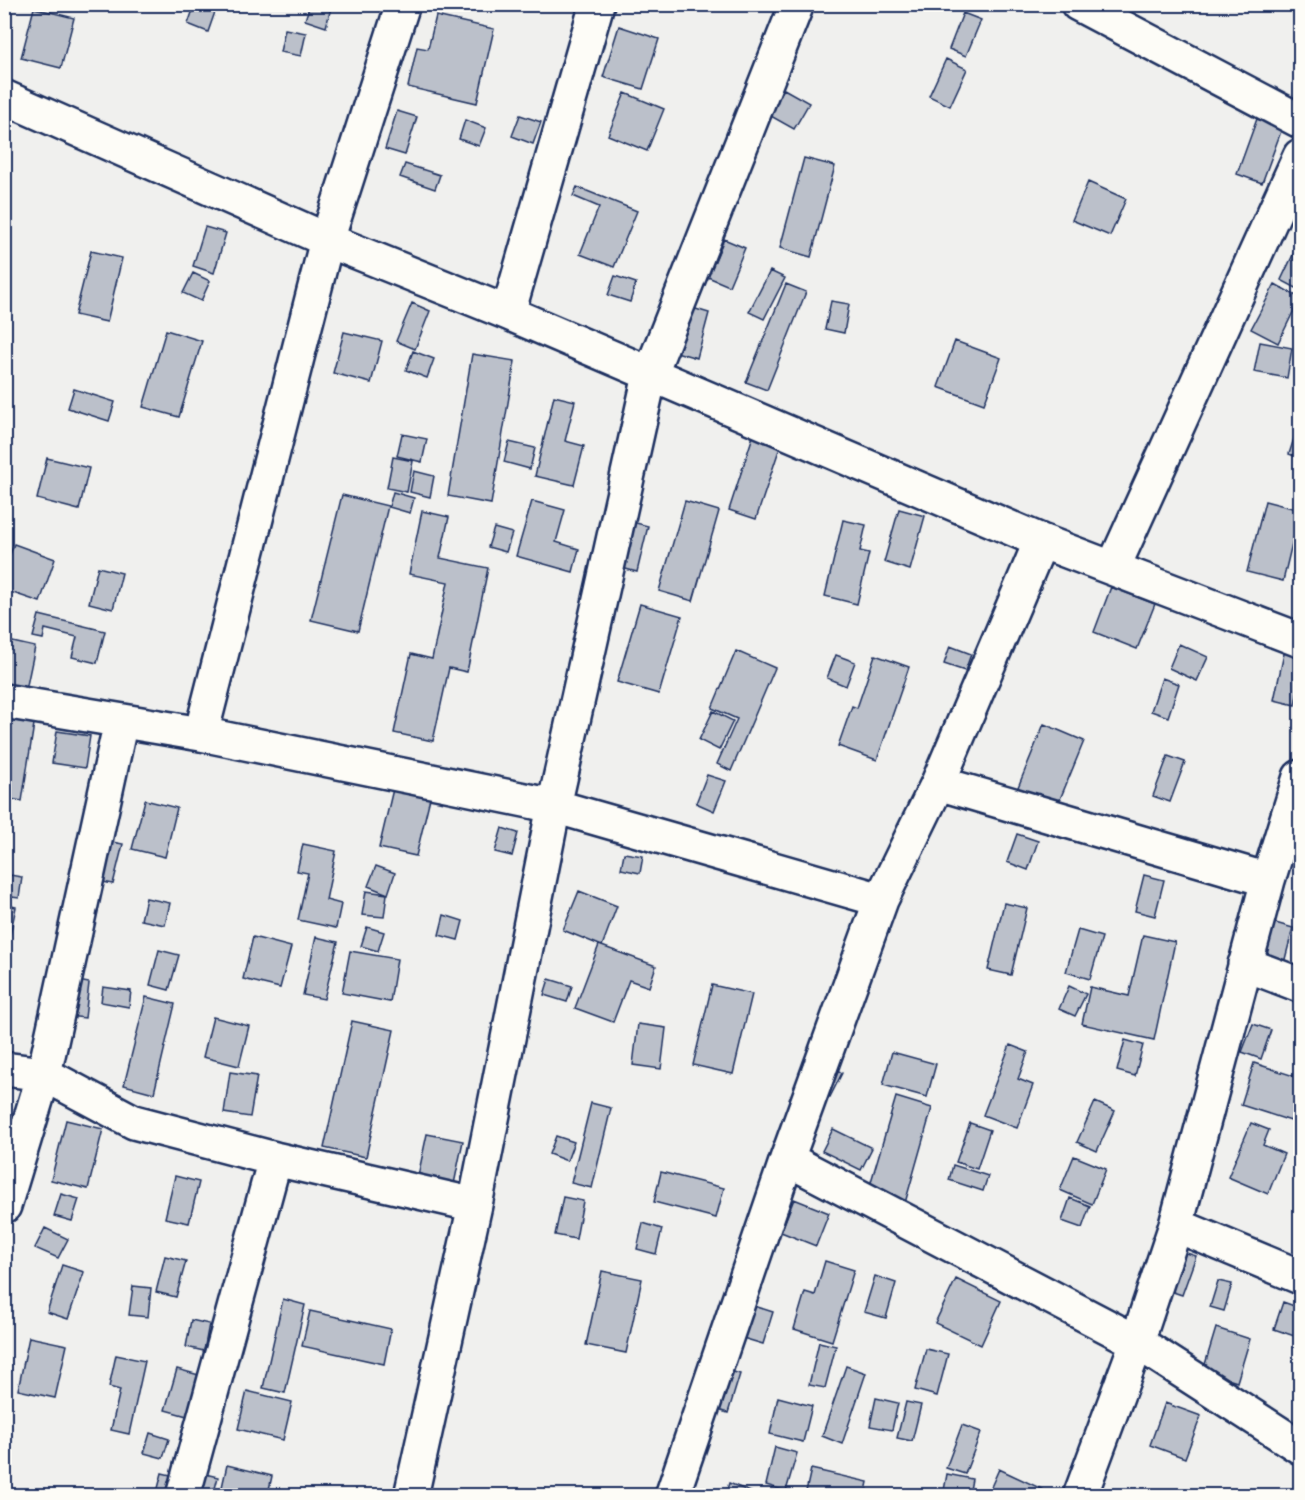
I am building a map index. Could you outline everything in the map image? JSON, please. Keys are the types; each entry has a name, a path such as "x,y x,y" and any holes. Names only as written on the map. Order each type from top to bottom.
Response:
{"street":[{"path":"201,734 327,240 403,4"},
{"path":"508,313 597,4"},
{"path":"411,1496 475,1205 554,806 650,375 797,4"},
{"path":"1078,4 1300,121"},
{"path":"4,97 327,240 508,313 1041,541 1300,640"},
{"path":"1113,568 1300,156"},
{"path":"672,1496 786,1159 880,900 938,783 1041,541"},
{"path":"4,701 201,734 554,806 880,900"},
{"path":"4,1206 44,1074 121,721"},
{"path":"1080,1496 1137,1342 1176,1226 1268,880 1300,777"},
{"path":"938,783 1268,880"},
{"path":"1245,964 1300,985"},
{"path":"4,1069 44,1074 134,1122 275,1159 475,1205"},
{"path":"183,1496 275,1159"},
{"path":"786,1159 1137,1342 1300,1447"},
{"path":"1176,1226 1300,1277"}],"building":[{"path":"195,4 215,12 208,32 188,24"},
{"path":"310,4 332,4 326,27 305,20"},
{"path":"34,8 74,18 61,68 21,58"},
{"path":"963,13 981,20 966,56 949,49"},
{"path":"436,16 494,29 477,103 408,87 417,47 428,49"},
{"path":"619,26 659,39 643,89 603,77"},
{"path":"285,29 306,33 301,56 280,52"},
{"path":"946,59 967,69 950,106 929,96"},
{"path":"784,89 809,103 794,129 769,115"},
{"path":"625,93 664,109 647,151 608,135"},
{"path":"397,111 417,117 405,155 385,149"},
{"path":"520,115 541,122 533,144 512,136"},
{"path":"1258,116 1283,126 1262,183 1237,174"},
{"path":"465,120 486,128 479,146 459,139"},
{"path":"804,158 835,166 811,257 780,248"},
{"path":"405,164 440,175 435,189 400,177"},
{"path":"1088,182 1126,199 1110,236 1072,220"},
{"path":"577,187 637,211 614,267 580,254 599,207 573,196"},
{"path":"205,227 226,233 214,273 193,266"},
{"path":"724,239 745,248 729,286 708,277"},
{"path":"1300,240 1300,290 1281,280"},
{"path":"91,251 122,258 107,322 75,315"},
{"path":"770,271 785,278 764,319 749,312"},
{"path":"193,273 210,281 201,301 183,293"},
{"path":"615,276 636,283 630,302 608,295"},
{"path":"786,284 806,292 767,390 746,382"},
{"path":"1275,284 1300,298 1278,343 1251,329"},
{"path":"831,301 849,304 844,333 825,329"},
{"path":"412,303 430,311 415,349 396,341"},
{"path":"689,307 709,313 697,358 676,352"},
{"path":"166,330 202,341 179,417 143,407"},
{"path":"344,332 382,341 371,383 333,373"},
{"path":"955,341 1001,358 984,404 938,387"},
{"path":"1260,342 1292,348 1287,378 1254,372"},
{"path":"413,351 434,359 427,378 406,370"},
{"path":"472,354 515,361 491,504 448,496"},
{"path":"74,389 115,402 109,421 68,408"},
{"path":"554,396 575,401 565,441 584,446 574,485 535,476"},
{"path":"1300,420 1300,458 1289,454"},
{"path":"402,434 427,439 422,462 397,456"},
{"path":"753,436 781,444 756,519 729,510"},
{"path":"509,442 535,448 530,469 504,462"},
{"path":"393,457 413,461 407,492 387,488"},
{"path":"47,458 89,468 79,510 37,499"},
{"path":"414,471 434,476 430,497 410,492"},
{"path":"393,492 414,498 410,513 389,507"},
{"path":"342,495 388,506 358,631 311,620"},
{"path":"532,501 565,510 556,542 579,549 573,572 516,556"},
{"path":"685,501 719,511 693,601 659,591"},
{"path":"1265,501 1300,510 1283,581 1247,572"},
{"path":"899,509 925,516 910,570 884,562"},
{"path":"422,511 449,517 440,558 488,568 467,672 449,668 433,741 394,733 411,654 432,659 448,582 409,574"},
{"path":"843,520 866,525 860,551 869,553 857,604 825,596"},
{"path":"628,521 648,526 637,572 618,567"},
{"path":"494,528 512,533 506,552 488,547"},
{"path":"14,544 55,559 40,602 4,590 4,570"},
{"path":"98,567 122,573 113,609 89,603"},
{"path":"1111,587 1155,604 1137,649 1094,632"},
{"path":"640,604 682,616 659,694 617,682"},
{"path":"39,615 105,631 97,663 72,657 77,637 45,629 43,639 33,637"},
{"path":"4,640 35,647 26,690 4,686"},
{"path":"1179,644 1208,657 1197,681 1169,668"},
{"path":"950,646 971,654 965,671 944,664"},
{"path":"1285,649 1300,652 1300,680 1295,705 1274,700"},
{"path":"736,651 775,668 731,771 717,764 737,719 712,708"},
{"path":"836,655 855,662 846,686 827,678"},
{"path":"875,655 909,667 877,760 838,746 852,706 857,708"},
{"path":"1162,678 1179,684 1168,717 1151,711"},
{"path":"713,711 733,721 719,750 699,740"},
{"path":"4,719 34,724 22,801 4,798"},
{"path":"1044,724 1084,741 1056,809 1016,792"},
{"path":"57,731 90,736 85,768 52,763"},
{"path":"1168,756 1185,762 1170,802 1153,796"},
{"path":"707,775 726,781 714,811 696,803"},
{"path":"393,789 430,798 416,856 379,848"},
{"path":"145,800 177,808 165,857 132,849"},
{"path":"502,828 518,833 512,856 495,852"},
{"path":"1017,834 1038,841 1028,870 1007,862"},
{"path":"107,841 123,844 113,884 98,881"},
{"path":"303,844 336,851 326,900 341,904 336,928 298,920 308,873 297,871"},
{"path":"624,853 643,856 640,873 621,869"},
{"path":"376,866 395,873 388,894 368,886"},
{"path":"4,874 22,877 19,898 4,896"},
{"path":"1144,875 1164,880 1155,916 1135,911"},
{"path":"366,891 387,894 384,917 362,915"},
{"path":"579,891 617,906 602,946 563,930"},
{"path":"146,898 170,903 165,925 141,920"},
{"path":"1004,903 1027,908 1011,975 988,970"},
{"path":"4,904 16,907 9,940 4,939"},
{"path":"444,915 463,921 458,940 439,935"},
{"path":"1272,922 1293,928 1283,967 1262,961"},
{"path":"367,927 384,932 378,951 361,946"},
{"path":"1078,930 1102,937 1090,979 1066,972"},
{"path":"1143,935 1175,942 1154,1040 1082,1024 1090,987 1129,996"},
{"path":"253,937 291,947 280,988 243,979"},
{"path":"316,937 338,942 324,999 303,995"},
{"path":"599,945 656,966 649,987 629,980 613,1022 575,1008"},
{"path":"159,950 179,955 169,990 150,985"},
{"path":"350,951 397,959 390,1002 342,993"},
{"path":"549,979 572,986 567,1002 544,995"},
{"path":"73,980 89,983 85,1018 68,1016"},
{"path":"712,985 752,994 733,1074 693,1065"},
{"path":"1069,986 1086,994 1075,1016 1059,1009"},
{"path":"103,987 131,991 129,1007 101,1002"},
{"path":"146,997 175,1004 154,1093 124,1085"},
{"path":"213,1017 249,1026 239,1066 203,1057"},
{"path":"352,1021 394,1030 366,1157 324,1148"},
{"path":"638,1024 666,1028 661,1069 633,1065"},
{"path":"1253,1024 1271,1030 1261,1059 1242,1052"},
{"path":"1125,1040 1143,1045 1135,1076 1117,1071"},
{"path":"1010,1045 1028,1052 1018,1079 1033,1085 1017,1128 983,1115"},
{"path":"892,1052 936,1064 927,1097 883,1085"},
{"path":"1254,1063 1300,1078 1300,1090 1291,1121 1241,1105"},
{"path":"829,1065 842,1073 830,1097 816,1090"},
{"path":"230,1072 257,1076 250,1117 224,1113"},
{"path":"896,1097 932,1108 905,1203 868,1192"},
{"path":"1095,1102 1115,1111 1097,1151 1077,1142"},
{"path":"591,1103 611,1108 592,1188 571,1183"},
{"path":"66,1120 103,1129 88,1189 51,1180"},
{"path":"970,1123 990,1130 977,1169 956,1162"},
{"path":"1251,1123 1269,1130 1263,1145 1284,1154 1268,1194 1228,1177"},
{"path":"833,1129 872,1148 861,1170 822,1151"},
{"path":"427,1134 463,1141 454,1184 418,1176"},
{"path":"556,1136 574,1142 567,1161 549,1154"},
{"path":"1074,1156 1106,1169 1092,1204 1060,1190"},
{"path":"953,1165 988,1176 983,1191 949,1180"},
{"path":"661,1172 724,1188 716,1218 654,1202"},
{"path":"175,1176 199,1182 189,1223 165,1218"},
{"path":"61,1194 79,1199 72,1221 54,1216"},
{"path":"563,1197 583,1201 576,1239 555,1235"},
{"path":"1070,1198 1090,1206 1082,1228 1062,1221"},
{"path":"794,1199 829,1213 816,1246 781,1232"},
{"path":"643,1223 662,1229 656,1254 637,1249"},
{"path":"45,1228 68,1239 58,1258 35,1248"},
{"path":"1177,1250 1196,1256 1182,1295 1164,1289"},
{"path":"165,1256 186,1261 176,1297 156,1292"},
{"path":"825,1261 854,1270 832,1341 794,1329 805,1292 815,1295"},
{"path":"62,1265 84,1272 68,1319 47,1312"},
{"path":"602,1271 642,1279 626,1353 586,1345"},
{"path":"875,1276 896,1283 886,1318 864,1312"},
{"path":"956,1279 1001,1301 981,1345 935,1323"},
{"path":"1218,1281 1232,1284 1224,1311 1210,1307"},
{"path":"133,1286 151,1288 148,1317 129,1315"},
{"path":"283,1299 305,1305 285,1393 263,1388"},
{"path":"1283,1302 1300,1308 1300,1338 1274,1329"},
{"path":"745,1303 773,1312 763,1344 736,1336"},
{"path":"310,1311 391,1329 384,1364 302,1346"},
{"path":"191,1320 209,1324 204,1351 186,1347"},
{"path":"1216,1328 1250,1339 1237,1382 1203,1371"},
{"path":"29,1337 67,1345 55,1398 18,1390"},
{"path":"819,1342 836,1346 825,1388 809,1385"},
{"path":"926,1349 948,1354 937,1396 915,1390"},
{"path":"116,1355 145,1361 129,1434 111,1430 120,1390 109,1387"},
{"path":"846,1366 866,1373 842,1444 822,1436"},
{"path":"177,1369 199,1375 187,1416 165,1410"},
{"path":"724,1369 740,1374 728,1413 711,1408"},
{"path":"247,1391 292,1402 283,1440 238,1429"},
{"path":"778,1397 812,1406 803,1442 770,1434"},
{"path":"876,1398 898,1403 892,1430 870,1426"},
{"path":"906,1402 921,1405 912,1441 897,1438"},
{"path":"1165,1403 1201,1416 1185,1458 1150,1445"},
{"path":"962,1425 981,1432 965,1474 946,1468"},
{"path":"150,1433 169,1439 163,1458 144,1453"},
{"path":"775,1447 797,1453 786,1491 766,1485"},
{"path":"227,1465 272,1476 268,1494 247,1489 245,1496 220,1496"},
{"path":"811,1469 868,1482 865,1496 841,1491 840,1496 805,1496"},
{"path":"999,1469 1042,1489 1039,1496 987,1496"},
{"path":"162,1473 175,1476 170,1496 156,1496"},
{"path":"201,1473 218,1477 213,1496 195,1496"},
{"path":"947,1474 972,1479 969,1496 943,1496"},
{"path":"729,1483 760,1496 725,1496"}]}
